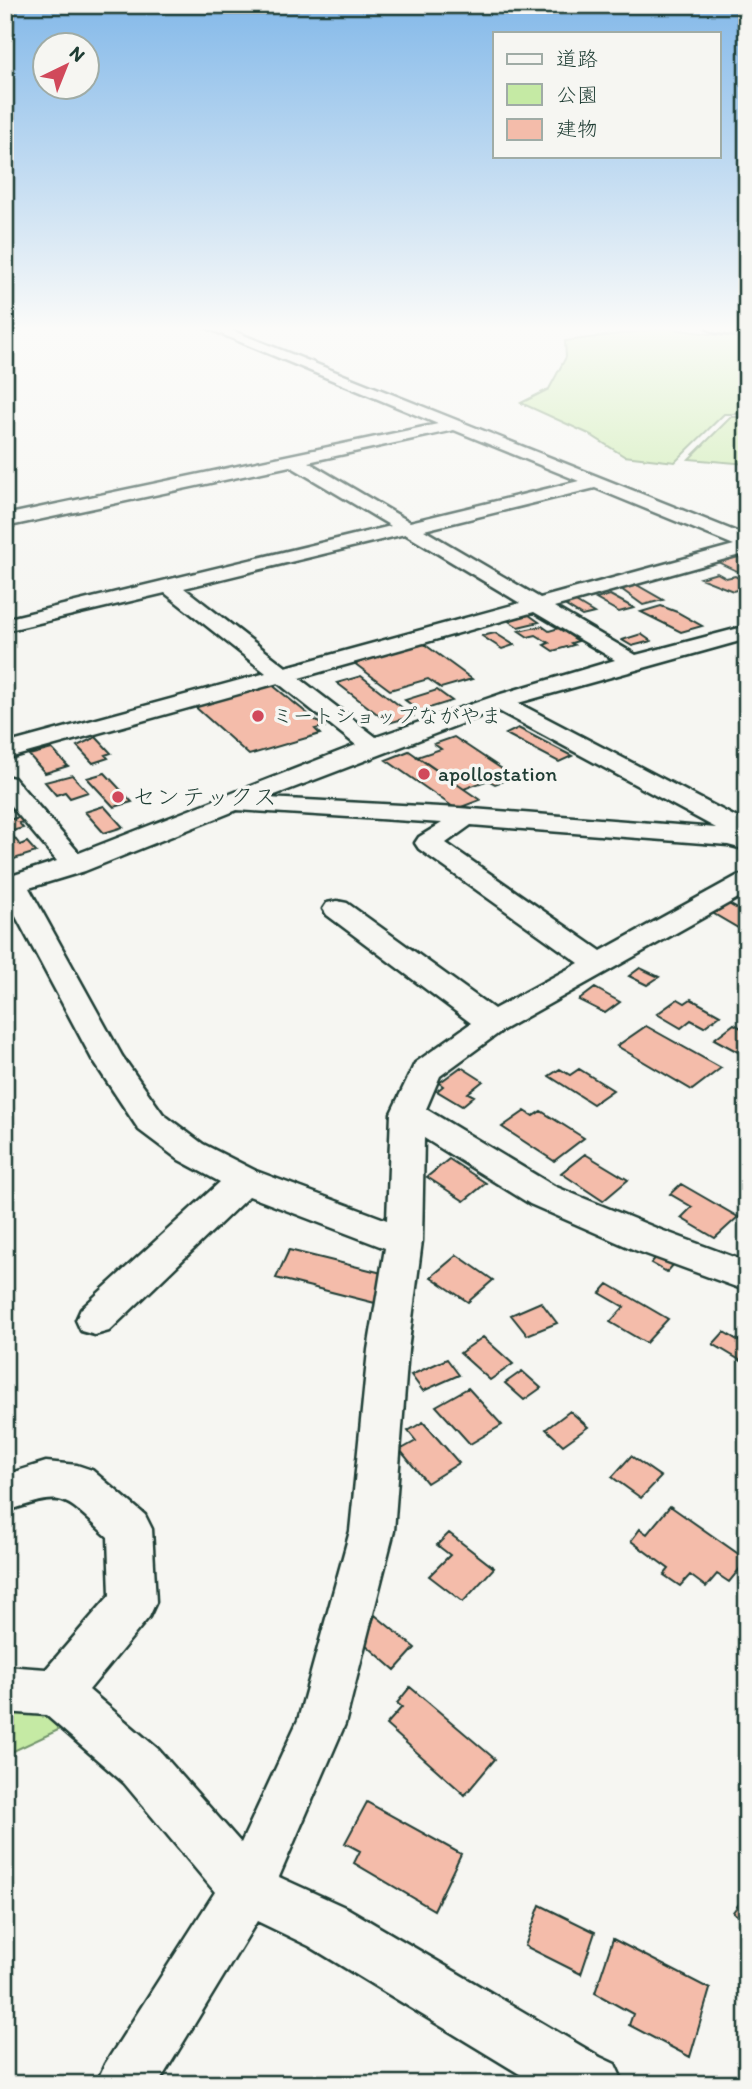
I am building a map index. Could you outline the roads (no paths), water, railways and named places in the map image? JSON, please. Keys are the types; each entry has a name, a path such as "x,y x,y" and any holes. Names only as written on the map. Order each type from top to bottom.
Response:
{"street":[{"path":"5,521 452,426 747,545"},
{"path":"293,460 633,662"},
{"path":"5,625 594,483"},
{"path":"5,752 747,545"},
{"path":"169,586 373,747"},
{"path":"404,1241 244,1180 191,1152 151,1122 108,1059 9,886 75,865 373,747 499,702 747,632"},
{"path":"499,702 747,834"},
{"path":"5,783 75,865"},
{"path":"234,804 459,816 730,837 747,842"},
{"path":"459,816 459,823 428,843 599,964"},
{"path":"125,2084 247,1889 321,1724 372,1531 388,1350 404,1241 408,1113 426,1070 492,1023 747,882"},
{"path":"337,909 492,1023"},
{"path":"408,1113 542,1195 648,1240 747,1277"},
{"path":"95,1321 244,1180"},
{"path":"5,1494 46,1480 77,1483 130,1529 133,1602 57,1693"},
{"path":"5,1689 57,1693 141,1766 247,1889 328,1927 582,2079 595,2084"}],"place":[{"name":"ミートショップながやま","path":"258,716"},
{"name":"apollostation","path":"424,774"},
{"name":"センテックス","path":"118,797"}]}
